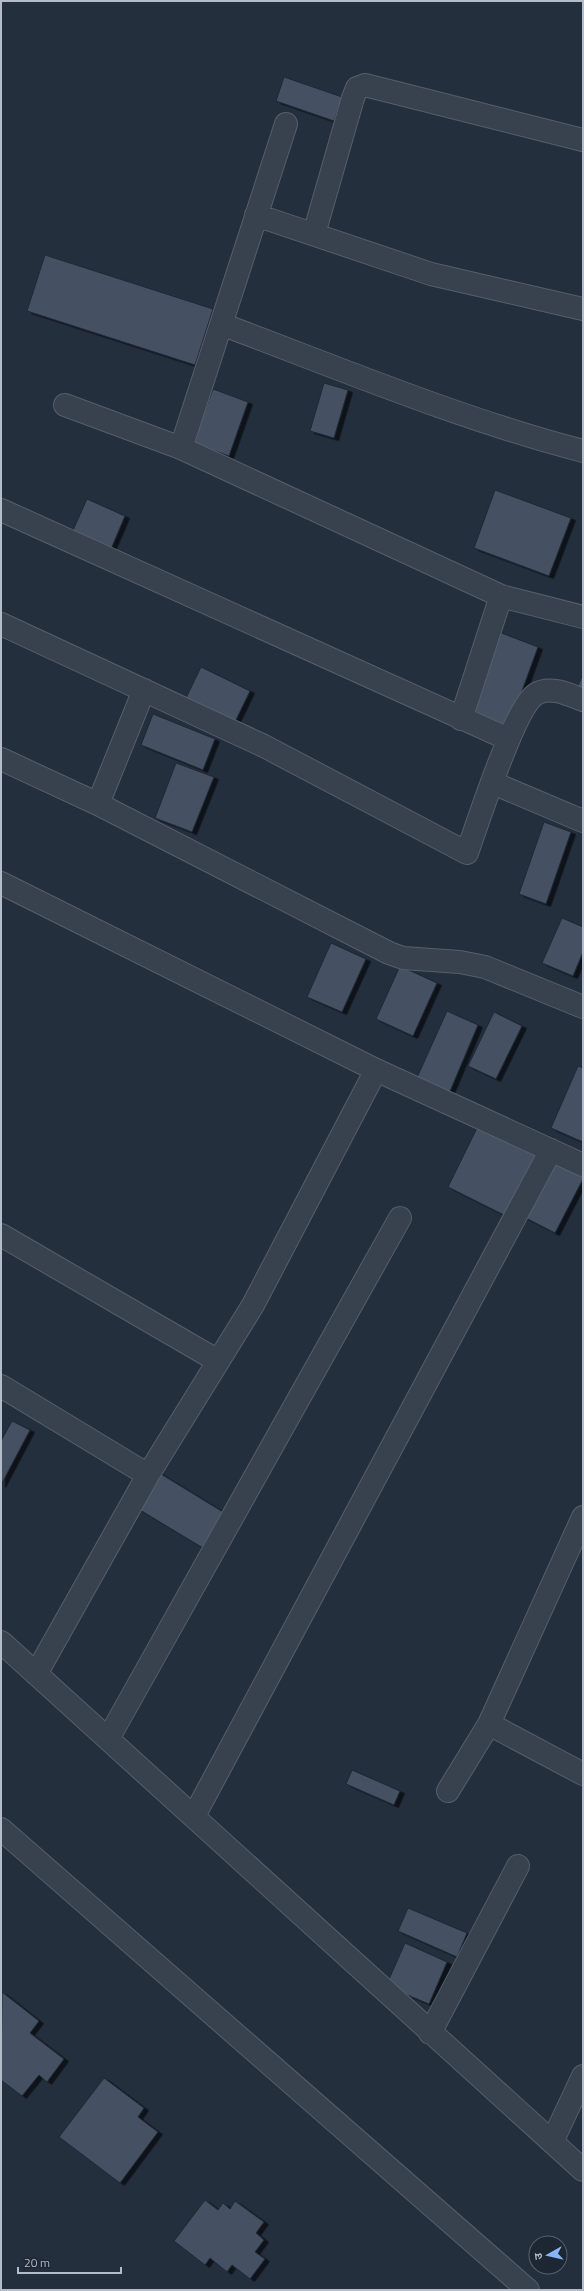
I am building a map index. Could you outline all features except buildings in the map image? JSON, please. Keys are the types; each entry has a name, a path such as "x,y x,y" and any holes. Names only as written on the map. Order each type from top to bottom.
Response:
{"street":[{"path":"314,234 353,98 357,88 365,85 583,140"},
{"path":"181,448 286,124"},
{"path":"256,215 431,274 583,309"},
{"path":"221,324 406,393 537,439 583,451"},
{"path":"66,404 181,448 501,596 583,617"},
{"path":"1,510 508,740"},
{"path":"461,719 501,596"},
{"path":"1,624 264,746 467,853 508,740 530,700 536,694 546,691 559,692 583,700"},
{"path":"98,804 144,690"},
{"path":"1,759 98,804 390,953 410,959 460,962 485,967 583,1006"},
{"path":"492,783 583,822"},
{"path":"1,883 376,1070 583,1165"},
{"path":"36,1674 148,1475 253,1304 376,1070"},
{"path":"194,1816 550,1150"},
{"path":"108,1739 400,1218"},
{"path":"1,1234 218,1361"},
{"path":"1,1386 148,1475"},
{"path":"448,1791 489,1724 583,1517"},
{"path":"1,1642 194,1816 430,2033 583,2170"},
{"path":"489,1724 583,1774"},
{"path":"5,1840 528,2290"},
{"path":"430,2033 518,1866"},
{"path":"552,2142 583,2076"}]}
